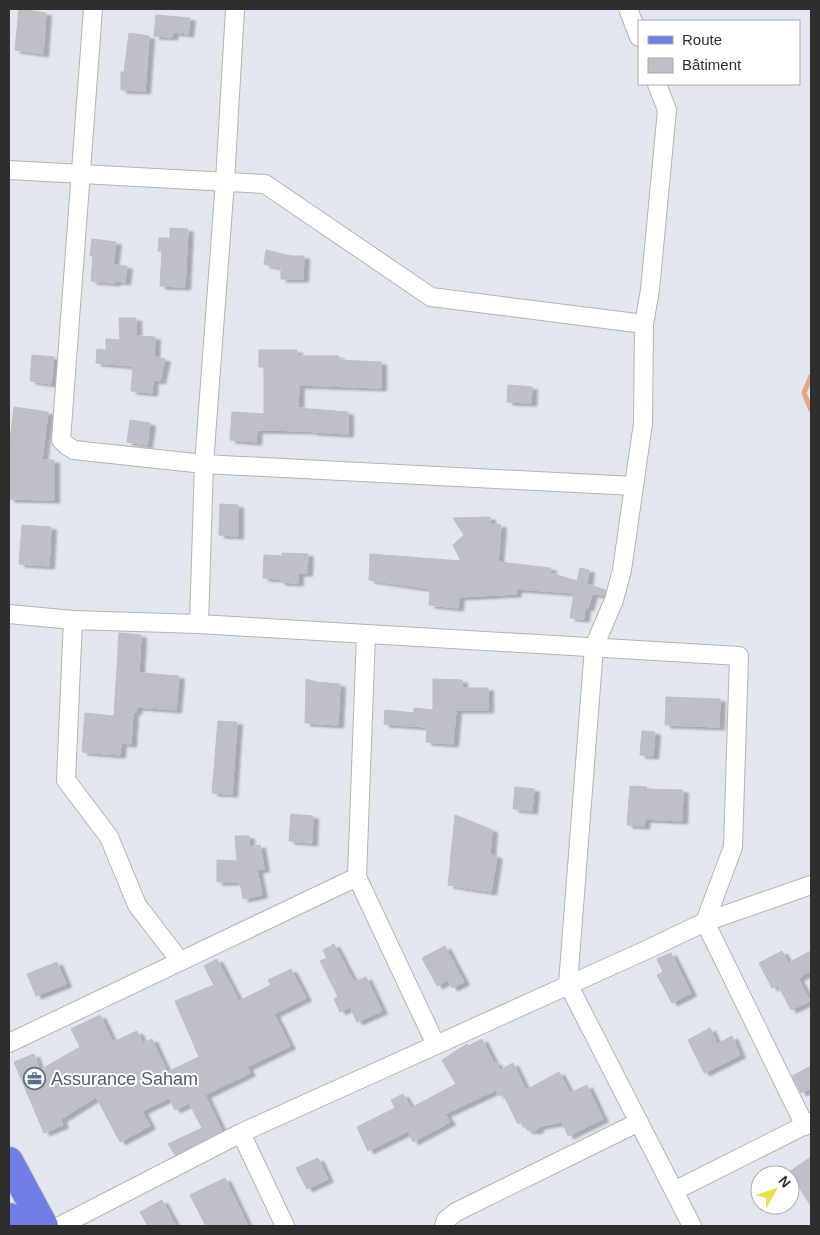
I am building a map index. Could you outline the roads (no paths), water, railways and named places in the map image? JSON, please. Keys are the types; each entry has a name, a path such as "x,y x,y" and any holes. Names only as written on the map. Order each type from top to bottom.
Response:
{"main road":[{"path":"9,1161 44,1226"},
{"path":"9,1217 14,1226"}],"street":[{"path":"92,9 61,440 66,446 74,450 204,464 634,486"},
{"path":"199,624 204,464 236,9"},
{"path":"628,9 638,34"},
{"path":"657,85 667,110 650,290 644,324 643,424 622,570 614,600 594,647 568,984 692,1226"},
{"path":"9,170 265,184 431,297 644,324"},
{"path":"9,614 73,620 199,624 739,656 733,847 705,922 808,1124 674,1191"},
{"path":"73,620 66,780 109,837 137,905 180,961"},
{"path":"366,634 357,877 436,1045"},
{"path":"9,1043 357,877"},
{"path":"60,1226 241,1133 568,984 705,922 811,885"},
{"path":"444,1226 446,1220 456,1212 638,1122"},
{"path":"241,1133 286,1226"}],"waterway":[{"path":"811,376 804,393 811,410"}],"place":[{"name":"Assurance Saham","path":"35,1079"}]}
